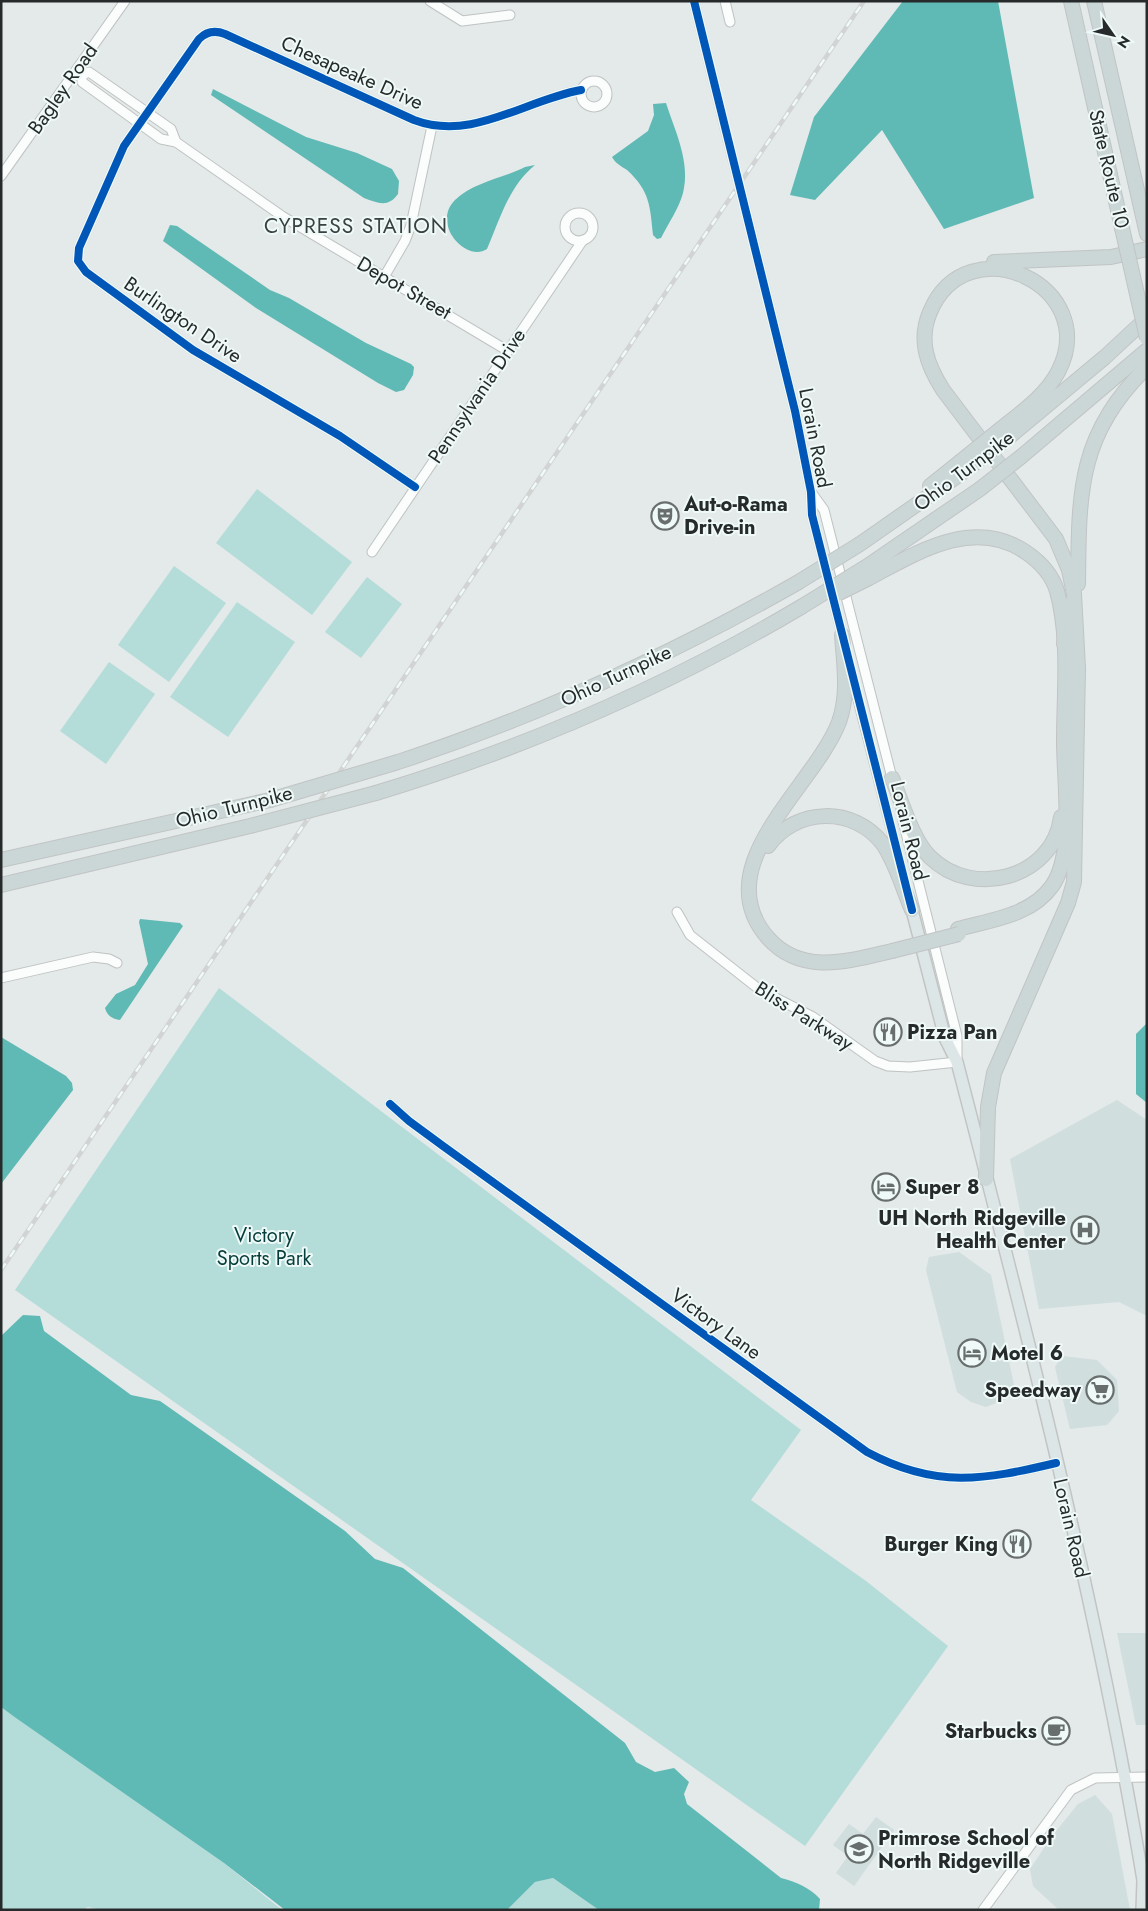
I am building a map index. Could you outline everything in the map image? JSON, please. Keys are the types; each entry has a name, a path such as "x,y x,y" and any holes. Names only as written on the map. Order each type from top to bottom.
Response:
{"highway":[{"name":"State Route 10","path":"1071,1 1147,338"},
{"name":"State Route 10","path":"1094,1 1145,228"},
{"path":"958,932 1024,910 1043,897 1053,886 1059,873 1065,850 1064,644 1068,597 1066,578 1058,556 1036,522 928,378 919,352 920,322 929,300 938,287 950,276 972,266 1001,261 1111,256 1147,249"},
{"path":"986,1179 988,1112 994,1073 1070,896 1075,870 1078,668 1069,570 1056,540 946,394 934,377 926,359 924,336 926,322 939,295 966,274 990,268 1015,271 1029,276 1041,285 1060,310 1066,334 1063,359 1052,381 1006,433"},
{"name":"Ohio Turnpike","path":"1,860 270,800 398,762 496,728 598,686 712,630 796,583 860,544 898,518 927,488 963,466 1106,357 1147,318"},
{"name":"Ohio Turnpike","path":"1,885 250,826 376,793 479,759 582,718 682,672 868,572 1022,456 1147,350"},
{"path":"1076,630 1079,504 1084,472 1094,441 1106,418 1123,393 1147,368"},
{"path":"868,572 954,539 981,536 1003,540 1030,554 1051,578 1058,599 1064,644"},
{"path":"842,635 846,688 838,722 825,746 756,852 749,874 749,898 756,921 766,935 782,950 800,959 821,964 837,963 958,932 1020,919 1036,911 1060,888 1067,874 1075,832"},
{"path":"892,778 915,836 925,852 940,865 952,872 965,878 984,880 1015,874 1028,868 1044,853 1059,826 1065,788"},
{"path":"892,948 823,957 801,952 782,941 764,921 756,898 756,876 765,850 783,830 803,819 829,816 851,820 869,830 884,846 912,910"}],"main road":[{"name":"Lorain Road","path":"912,910 945,1038 957,1062 1056,1463 1100,1651 1126,1776 1145,1884 1142,1910"}],"street":[{"name":"Bagley Road","path":"1,176 79,72 125,1"},
{"path":"430,1 462,21 510,15"},
{"name":"Lorain Road","path":"694,1 795,411 811,492 812,516 912,910"},
{"path":"725,1 730,22"},
{"name":"Chesapeake Drive","path":"147,112 199,39 204,35 217,32 414,120 432,126 472,125 581,90"},
{"name":"Depot Street","path":"176,142 172,129 89,72 79,72 82,82 161,139 176,142 282,216 508,351"},
{"name":"Burlington Drive","path":"147,112 120,152 79,248 77,255 80,265 89,275 193,350 340,436 416,487"},
{"path":"384,277 405,240 411,225 432,126"},
{"name":"Pennsylvania Drive","path":"372,552 583,240"},
{"name":"Lorain Road","path":"811,492 824,510 957,1036 957,1062"},
{"path":"849,666 862,662"},
{"name":"Bliss Parkway","path":"676,912 690,934 760,990 813,1017 875,1061 888,1066 910,1068 957,1062"},
{"path":"1,978 92,957 109,959 118,963"},
{"name":"Victory Lane","path":"390,1104 436,1141 867,1452 896,1466 916,1472 960,1479 998,1476 1056,1463"},
{"path":"984,1910 1071,1790 1095,1778 1147,1777"}],"shaded area":[{"name":"UH North Ridgeville Health Center","path":"1117,1100 1147,1120 1147,1316 1119,1302 1039,1309 1010,1159"},
{"path":"959,1252 991,1275 1016,1395 986,1407 971,1402 957,1392 926,1270 929,1257"},
{"path":"1062,1356 1097,1360 1117,1380 1119,1411 1107,1425 1070,1429 1055,1367"},
{"path":"1117,1633 1147,1633 1147,1725 1136,1725"},
{"path":"1095,1795 1112,1814 1130,1910 1059,1910 1033,1886 1030,1869 1053,1835 1078,1804"},
{"name":"Primrose School of North Ridgeville","path":"876,1817 894,1830 854,1886 836,1873 848,1856 833,1845 849,1824 863,1834"}],"green space":[{"path":"257,489 352,562 312,615 216,543"},
{"path":"174,566 226,603 169,682 118,645"},
{"path":"367,577 402,604 361,658 325,632"},
{"path":"237,602 295,642 228,737 170,697"},
{"path":"109,662 155,694 106,764 60,731"},
{"name":"Victory Sports Park","path":"219,988 801,1430 751,1500 866,1581 948,1646 805,1846 15,1290"},
{"path":"1,1707 224,1863 282,1910 101,1910 88,1907 82,1910 1,1910"},
{"path":"553,1878 599,1910 507,1910 535,1882"}],"water":[{"path":"903,1 998,1 1034,198 944,229 882,130 815,200 790,195 814,117"},
{"path":"213,89 306,137 357,153 392,169 399,181 398,194 387,203 378,203 364,198 211,95"},
{"path":"666,103 684,159 685,182 676,210 661,238 657,239 653,235 650,207 645,192 635,178 616,163 612,157 648,131 654,115 653,104"},
{"path":"535,165 526,173 512,193 487,249 479,252 470,251 454,239 449,230 447,220 449,210 455,200 462,194 480,185 525,167"},
{"path":"170,225 177,226 270,290 289,298 366,343 411,364 414,367 413,375 404,390 396,392 378,383 256,308 163,241"},
{"path":"140,919 180,923 183,926 120,1020 117,1020 109,1015 105,1008 116,994 135,985 148,964 139,922"},
{"path":"1147,1023 1147,1103 1136,1094 1136,1034"},
{"path":"1,1037 66,1076 72,1083 73,1090 1,1184"},
{"path":"23,1315 40,1316 44,1331 131,1395 160,1401 345,1531 375,1559 403,1568 625,1743 636,1762 655,1772 674,1768 689,1782 684,1794 687,1804 781,1878 797,1883 811,1891 820,1899 819,1910 599,1910 553,1878 535,1882 507,1910 285,1910 224,1863 1,1707 1,1336"}],"railway":[{"path":"1,1270 864,1"}],"cycle path":[{"path":"694,1 795,411 811,492 812,515 912,910"},
{"path":"415,487 340,436 193,350 86,272 78,261 79,248 124,146 199,39 208,33 218,32 225,34 414,120 436,125 457,126 478,123 560,95 581,90"},
{"path":"390,1104 409,1121 443,1146 867,1452 892,1464 916,1472 960,1478 1006,1474 1056,1463"}],"place":[{"name":"Aut-o-Rama Drive-in","path":"665,516"},
{"name":"Pizza Pan","path":"888,1032"},
{"name":"Super 8","path":"886,1187"},
{"name":"UH North Ridgeville Health Center","path":"1085,1230"},
{"name":"Motel 6","path":"972,1353"},
{"name":"Speedway","path":"1100,1390"},
{"name":"Burger King","path":"1017,1544"},
{"name":"Starbucks","path":"1056,1731"},
{"name":"Primrose School of North Ridgeville","path":"859,1849"}],"district":[{"name":"CYPRESS STATION","path":"356,226"}]}
